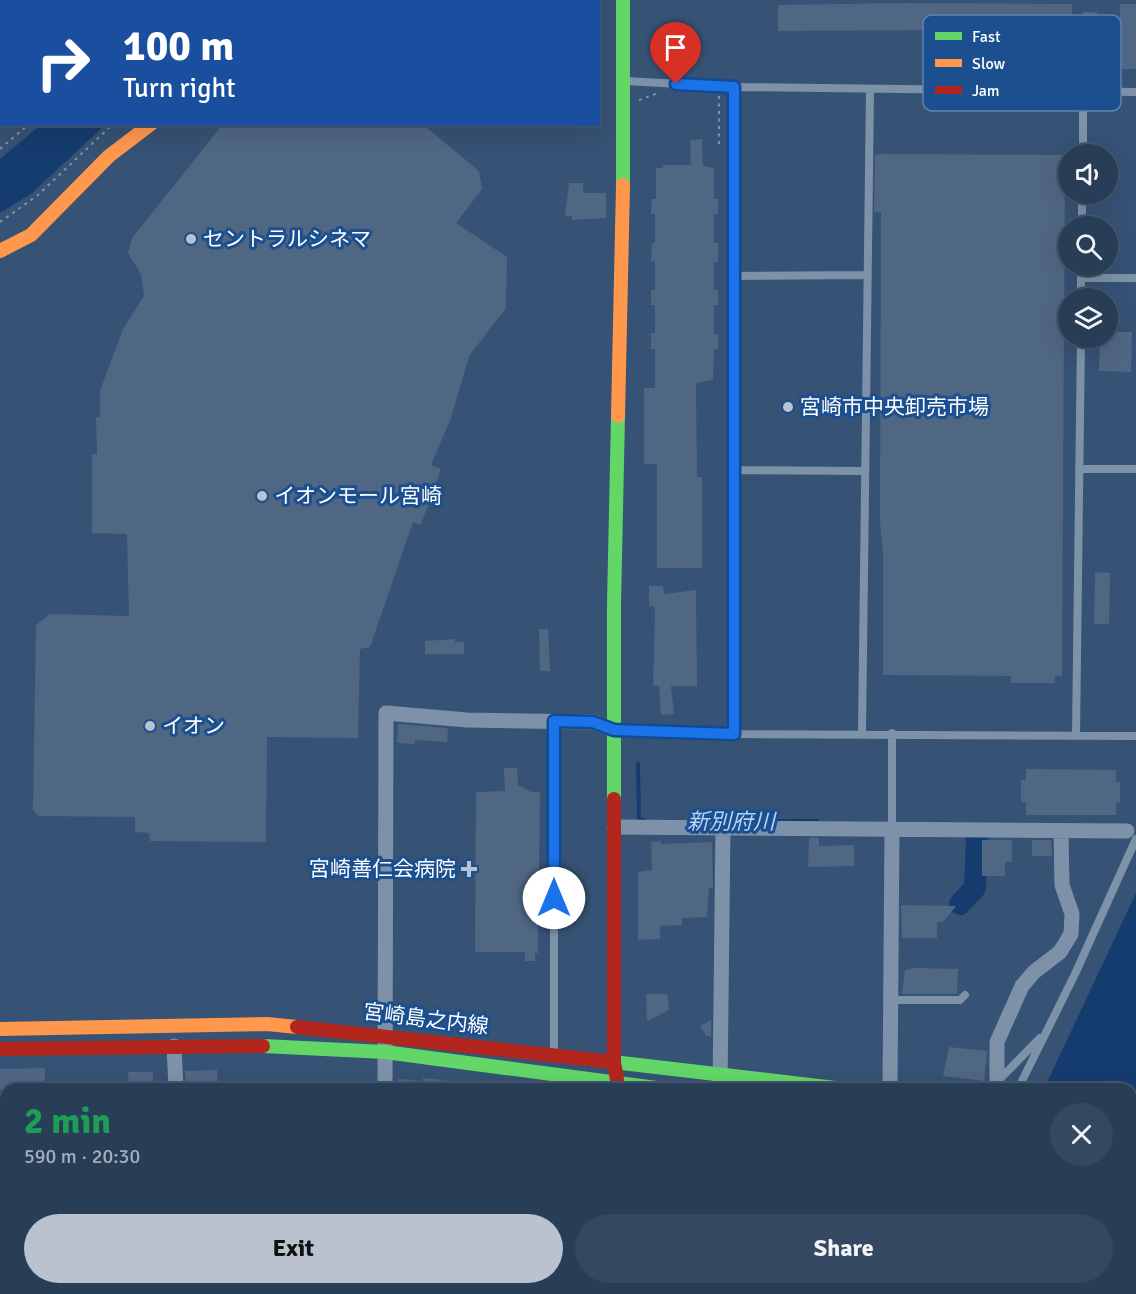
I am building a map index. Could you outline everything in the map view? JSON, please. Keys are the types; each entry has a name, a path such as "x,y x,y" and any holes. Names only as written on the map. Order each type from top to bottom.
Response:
{"main road":[{"path":"618,1083 614,1062 614,730 616,451 624,81 623,0"},
{"path":"0,250 31,235 109,156 148,126"},
{"name":"宮崎島之内線","path":"0,1029 267,1024 385,1035 614,1062 720,1082 738,1083"},
{"name":"宮崎島之内線","path":"0,1049 270,1046 385,1052 571,1083"}],"street":[{"path":"385,1083 386,713 467,720 593,722 614,730"},
{"path":"614,827 1061,831 1131,835"},
{"path":"720,1082 723,827"},
{"path":"890,1083 892,829"},
{"path":"997,1083 997,1042 1022,986 1034,972 1060,952 1071,934 1072,914 1062,885 1061,831"},
{"path":"174,1046 176,1083"}],"lane":[{"path":"624,81 734,87 923,90"},
{"path":"734,87 734,734"},
{"path":"862,733 870,90"},
{"path":"1083,111 1083,144"},
{"path":"733,276 867,275"},
{"path":"1081,288 1081,278 1136,278"},
{"path":"1076,735 1081,348"},
{"path":"1079,469 1136,469"},
{"path":"733,470 864,471"},
{"path":"554,721 554,1056"},
{"path":"614,730 734,734 1136,736"},
{"path":"892,733 892,829"},
{"path":"1020,1083 1131,835"},
{"path":"891,1000 960,1000 965,995"},
{"path":"999,1083 1043,1035"}],"path":[{"path":"636,102 648,95 660,93"},
{"path":"718,93 719,148"},
{"path":"0,149 27,126"},
{"path":"0,222 38,195 111,126"}],"water":[{"path":"40,126 104,126 32,193 0,213 0,159"},
{"path":"1136,893 1136,1083 1047,1083"}],"building":[{"path":"1072,4 1072,15 923,15 923,30 778,31 778,5"},
{"path":"1120,4 1136,4 1136,69 1121,69"},
{"path":"1083,12 1097,12 1097,15 1083,15"},
{"path":"682,33 683,44 668,45 667,34"},
{"name":"イオンモール宮崎","path":"221,126 424,126 479,171 482,189 456,223 507,257 506,308 469,356 451,418 431,465 441,469 421,525 413,522 370,647 360,649 358,738 267,737 266,842 150,841 149,833 135,832 135,817 39,816 33,810 36,625 50,614 129,616 127,534 92,533 92,454 97,454 96,417 100,417 100,391 123,329 144,296 141,274 128,253 132,238"},
{"path":"702,139 703,166 714,168 714,199 718,199 718,214 714,214 714,243 718,243 718,262 714,262 714,290 718,290 718,305 714,305 714,334 718,334 718,349 714,349 713,380 696,383 697,477 702,477 702,568 657,568 657,464 644,464 644,388 655,388 655,349 651,349 651,333 655,333 655,305 651,305 651,290 655,290 655,261 651,261 652,243 655,243 655,214 651,214 652,199 656,199 656,168 663,168 663,165 691,165 690,140"},
{"path":"875,155 1058,155 1058,204 1065,204 1065,216 1058,216 1058,276 1064,276 1064,288 1058,288 1058,348 1064,348 1062,676 1055,676 1055,683 1011,683 1011,676 883,675 883,553 880,522 881,212 874,212"},
{"path":"569,183 583,183 583,193 606,193 606,218 572,220 572,216 565,216"},
{"path":"1118,332 1132,332 1131,372 1099,371 1100,348 1118,348"},
{"path":"1095,572 1110,573 1109,624 1094,624"},
{"path":"649,586 663,586 664,594 696,590 697,686 671,686 674,714 661,715 659,686 653,686 655,613 654,606 649,606"},
{"path":"539,629 548,629 550,671 540,671"},
{"path":"455,639 455,642 464,642 464,654 425,654 425,641"},
{"path":"398,724 448,728 447,742 415,740 415,744 397,743"},
{"path":"504,768 517,768 518,785 532,792 540,792 538,953 535,953 535,961 525,961 525,952 475,952 476,792 505,791"},
{"path":"1026,769 1116,770 1116,782 1120,782 1120,803 1116,802 1116,815 1026,815 1026,802 1021,802 1021,780 1026,780"},
{"path":"809,838 819,838 819,846 854,845 854,866 808,867"},
{"path":"982,840 1012,840 1012,862 1005,862 1005,876 982,876"},
{"path":"1032,840 1051,840 1052,856 1032,856"},
{"path":"661,841 662,844 712,842 713,888 709,888 707,917 682,918 682,925 660,926 660,939 638,940 638,872 652,870 651,842"},
{"path":"901,905 956,906 943,922 937,922 937,938 902,938"},
{"path":"915,968 958,969 957,994 902,994 905,970"},
{"path":"646,994 667,994 669,1010 647,1021"},
{"path":"711,1020 711,1036 706,1036 700,1026"},
{"path":"949,1047 987,1051 984,1081 943,1076"},
{"path":"45,1068 45,1083 0,1083 0,1069"},
{"path":"217,1070 218,1083 186,1083 185,1071"},
{"path":"128,1072 153,1072 153,1083 129,1083"},
{"path":"423,1078 460,1083 398,1083 398,1079 423,1081"}],"waterway":[{"name":"新別府川","path":"638,764 639,820 644,820"},
{"name":"新別府川","path":"750,821 817,821"},
{"name":"新別府川","path":"960,904 975,888 977,838"}],"traffic: fast":[{"path":"623,0 623,185"},
{"path":"614,799 614,604 618,416"},
{"path":"263,1046 385,1052 619,1083"},
{"path":"613,1062 793,1083"}],"traffic: slow":[{"path":"0,251 31,235 109,156 148,126"},
{"path":"618,416 623,185"},
{"path":"0,1029 267,1024 297,1027"}],"traffic: jam":[{"path":"614,799 614,1062 617,1080"},
{"path":"297,1027 613,1062"},
{"path":"0,1049 263,1046"}],"place":[{"name":"セントラルシネマ","path":"191,239"},
{"name":"宮崎市中央卸売市場","path":"788,407"},
{"name":"イオンモール宮崎","path":"262,496"},
{"name":"イオン","path":"150,726"},
{"name":"宮崎善仁会病院","path":"469,869"}],"route":[{"path":"554,898 554,721 593,722 614,730 734,734 734,87 676,84"}]}
